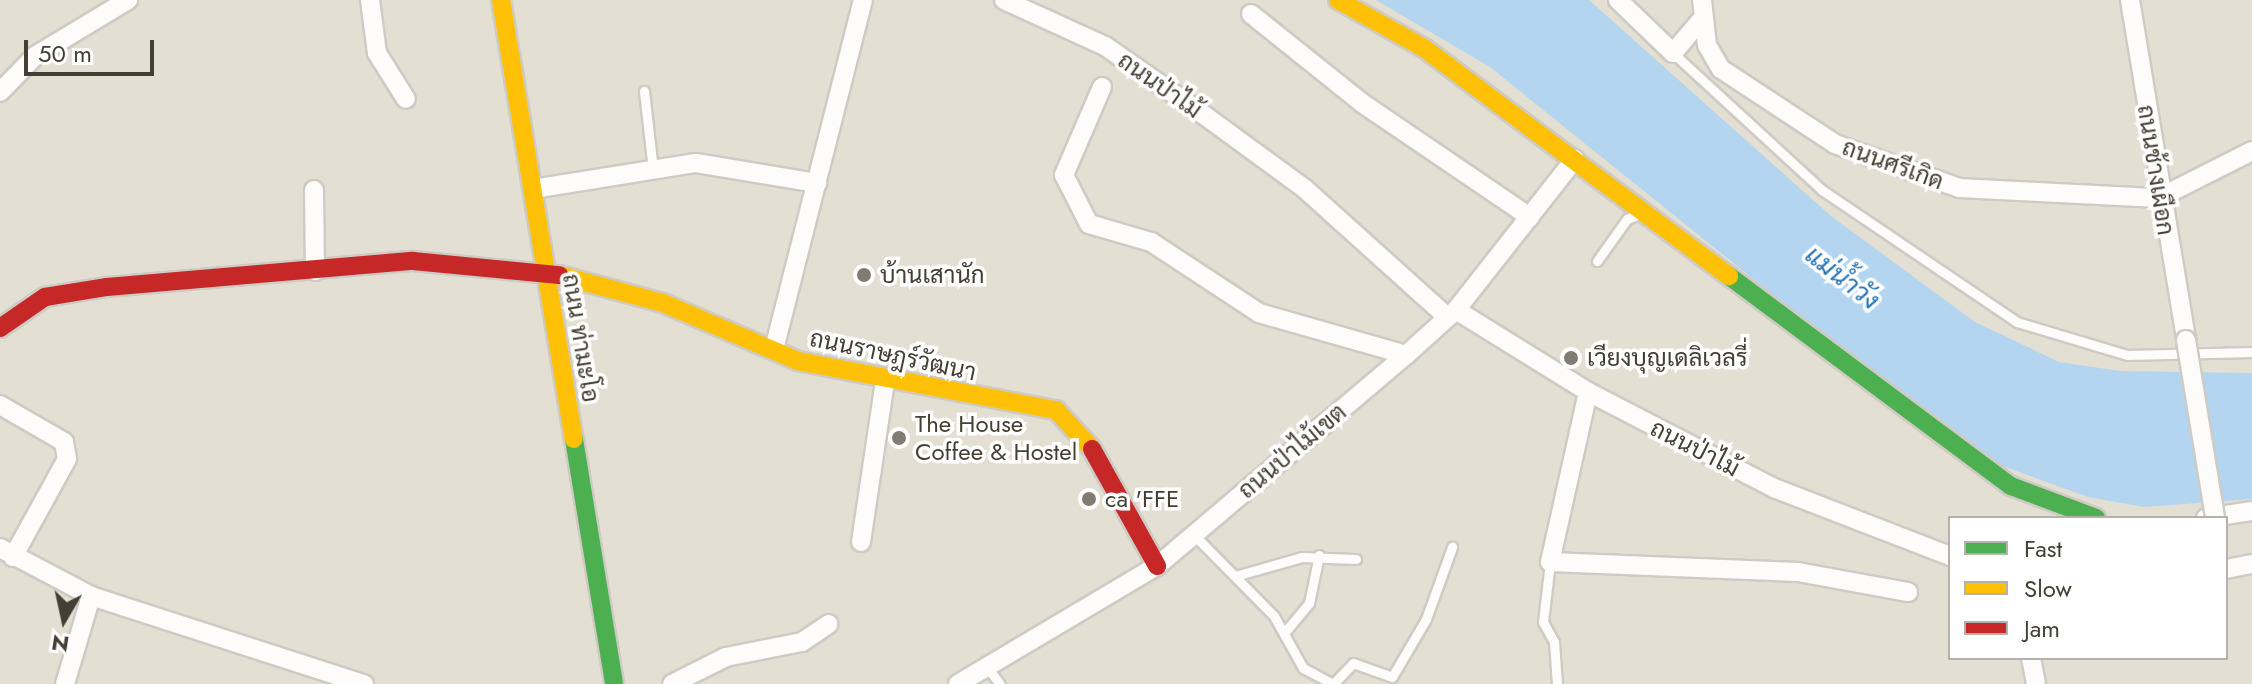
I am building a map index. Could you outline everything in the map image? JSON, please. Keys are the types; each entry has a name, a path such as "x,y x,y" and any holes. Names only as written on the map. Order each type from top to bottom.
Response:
{"street":[{"path":"0,92 35,56 128,0"},
{"path":"370,0 377,53 406,99"},
{"name":"ถนน ท่ามะโอ","path":"501,0 614,684"},
{"path":"774,349 863,0"},
{"name":"ถนนป่าไม้","path":"1004,0 1105,46 1204,115 1305,189 1452,313 1588,392 1774,488 1948,555"},
{"path":"1338,0 1424,48 2011,486 2091,516"},
{"path":"1618,0 1673,53 1701,20"},
{"name":"ถนนศรีเกิด","path":"1702,0 1701,20 1721,69 1835,144 1959,188 2159,198"},
{"name":"ถนนช้างเผือก","path":"2130,0 2159,198 2215,516"},
{"path":"1251,14 1362,103 1530,217"},
{"path":"1102,87 1064,175 1089,224 1151,242 1259,313 1406,355"},
{"path":"2159,198 2252,151"},
{"name":"ถนนป่าไม้เขต","path":"958,684 1157,566 1406,355 1452,313 1575,159"},
{"path":"533,189 696,163 817,183"},
{"path":"314,190 315,271"},
{"name":"ถนนราษฎร์วัฒนา","path":"0,328 45,297 413,261 546,272 663,303 774,349 885,381 1056,410 1082,431 1157,566"},
{"path":"861,542 885,381"},
{"path":"1588,392 1550,562 1798,572 1908,592"},
{"path":"0,405 64,442 67,459 7,553 91,596 364,684"},
{"path":"2219,516 2252,511"},
{"path":"2228,569 2252,564"},
{"path":"65,684 91,596"},
{"path":"672,684 726,657 802,642 829,624"},
{"path":"2031,660 2036,684"}],"lane":[{"path":"1673,53 1822,190 2017,322 2127,355 2252,352"},
{"path":"644,91 653,170"},
{"path":"1597,261 1627,219 1646,212"},
{"path":"1194,535 1235,576 1284,633 1303,668 1328,683 1353,663 1392,677 1426,619 1452,547"},
{"path":"1235,576 1319,555 1356,559"},
{"path":"1284,633 1309,603 1319,555"},
{"path":"1550,562 1543,622 1554,642 1557,684"},
{"path":"987,667 1000,684"}],"shaded area":[{"path":"0,0 2252,0 2252,684 0,684"}],"water":[{"name":"แม่น้ำวัง","path":"1376,0 1589,0 1831,216 1975,322 2059,362 2120,371 2252,373 2252,499 2144,507 2088,497 2000,465 1829,340 1490,67"}],"traffic: fast":[{"path":"1729,276 2011,486 2091,516"},
{"path":"574,439 614,684"}],"traffic: slow":[{"path":"501,0 574,439"},
{"path":"1338,0 1424,48 1729,276"},
{"path":"559,275 663,303 798,361 1056,410 1092,449"}],"traffic: jam":[{"path":"0,328 45,297 107,287 413,261 559,275"},
{"path":"1092,449 1157,566"}],"place":[{"name":"บ้านเสานัก","path":"864,275"},
{"name":"เวียงบุญเดลิเวลรี่","path":"1571,358"},
{"name":"The House Coffee & Hostel","path":"899,438"},
{"name":"ca 'FFE","path":"1089,499"}]}
